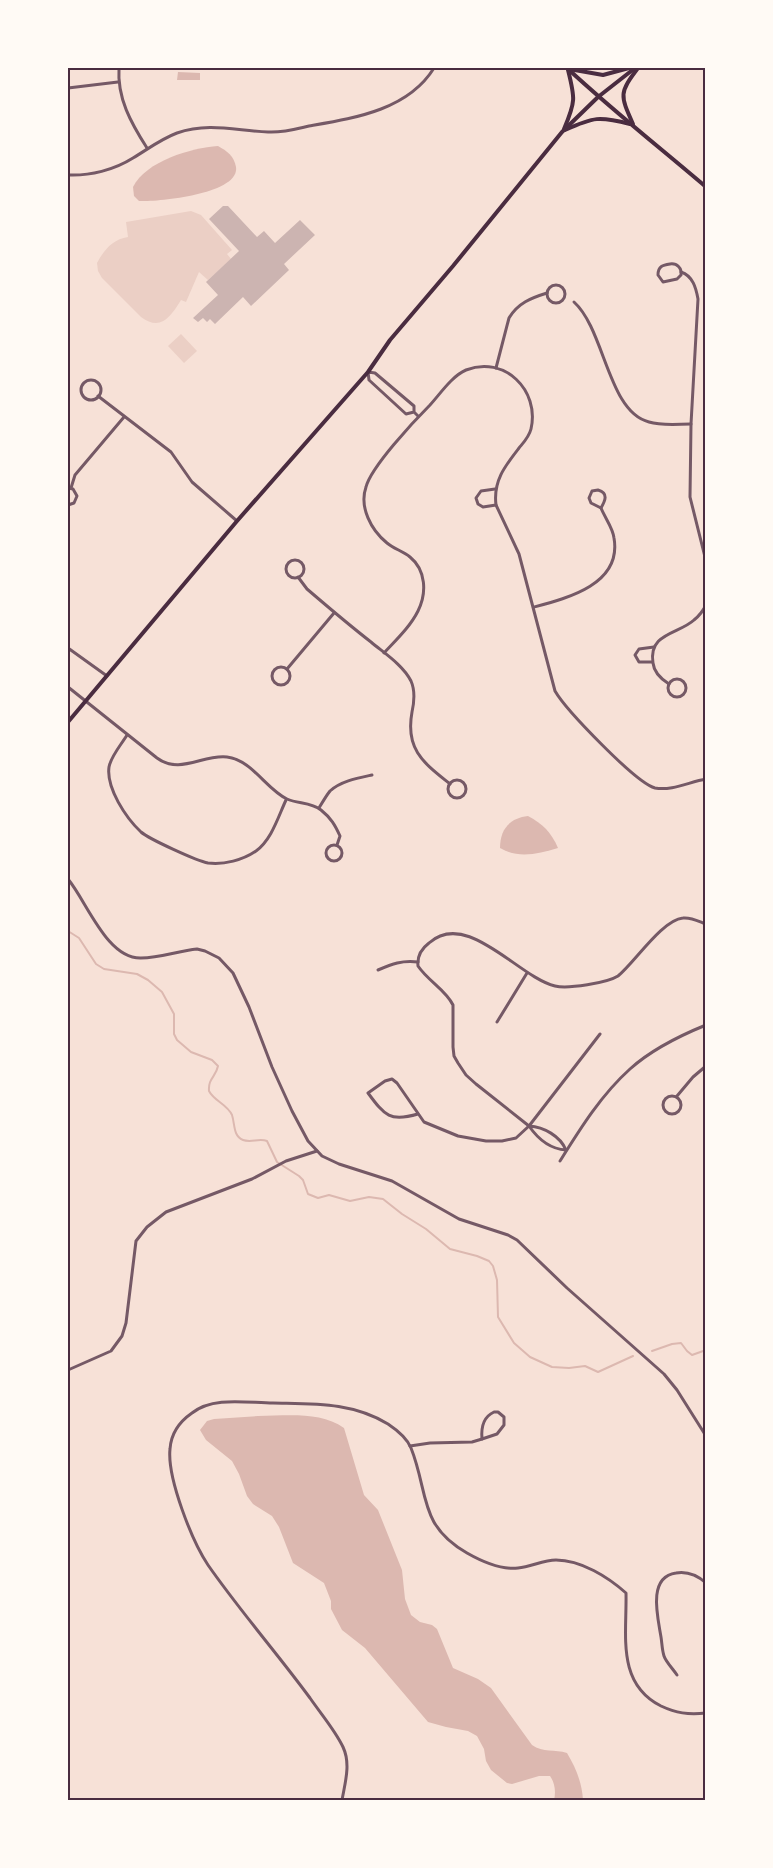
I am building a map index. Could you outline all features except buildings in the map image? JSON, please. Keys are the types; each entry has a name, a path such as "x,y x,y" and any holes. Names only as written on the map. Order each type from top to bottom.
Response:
{"main road":[{"path":"568,68 603,75 629,68"},
{"path":"568,68 598,97 705,187"},
{"path":"562,132 573,109 574,99 568,68"},
{"path":"68,722 237,521 368,372 390,340 562,132 598,97 636,68"},
{"path":"633,125 623,102 623,93 636,68"},
{"path":"562,132 596,118 633,125"}],"street":[{"path":"118,68 118,82 126,111 147,148"},
{"path":"68,175 98,172 119,165 177,133 201,128 227,127 272,133 335,122 370,113 405,97 434,68"},
{"path":"68,88 118,82"},
{"path":"681,272 677,279 666,282 660,280 658,275 661,267 670,264 678,266 681,272 687,274 692,281 698,299 691,424 690,497 705,561"},
{"path":"496,368 509,318 513,311 523,302 547,293 552,286 557,285 564,290 565,297"},
{"path":"547,293 550,301 555,303 565,297"},
{"path":"565,297 585,313 627,408 637,417 648,422 691,424"},
{"path":"384,653 417,613 424,584 418,564 389,545 372,526 365,507 364,495 370,476 419,416 459,374 475,368 496,368 513,376 524,386 531,401 531,430 505,466 495,489 496,505 519,554 555,691 568,710 647,785 667,788 705,779"},
{"path":"368,372 375,372 414,406 414,412 406,414 369,380 368,372"},
{"path":"92,380 98,382 101,388 98,396 91,399 83,395 81,388 84,383 92,380"},
{"path":"98,396 171,452 192,482 237,521"},
{"path":"414,412 419,416"},
{"path":"68,505 74,503 76,499 76,493 69,488 75,475 124,417"},
{"path":"495,489 481,491 476,498 478,504 483,507 496,505"},
{"path":"534,607 571,597 608,571 614,559 614,536 601,508 590,501 589,496 595,490 603,492 606,497 601,508"},
{"path":"298,577 302,573 303,565 293,560 286,566 286,571 290,576 298,577 307,589 334,613 403,670 411,681 414,692 410,730 416,753 450,784"},
{"path":"669,684 662,680 656,672 652,662 654,647 664,636 694,621 705,605"},
{"path":"287,669 334,613"},
{"path":"652,662 639,662 635,655 639,649 654,647"},
{"path":"68,648 107,676"},
{"path":"279,667 287,669 291,676 289,682 282,686 277,685 272,680 274,671 279,667"},
{"path":"674,680 682,681 686,688 684,694 676,697 671,694 668,689 669,684 674,680"},
{"path":"68,687 161,762 181,765 216,757 242,762 286,799 319,808 332,819 340,836 337,845"},
{"path":"127,735 111,760 109,768 111,788 115,796 135,825 146,836 206,862 226,863 255,851 272,831 286,799"},
{"path":"319,808 330,791 338,786 350,780 372,775"},
{"path":"461,781 466,789 465,794 457,798 452,796 448,789 450,784 461,781"},
{"path":"337,845 341,848 342,854 340,858 333,861 327,857 326,851 329,847 337,845"},
{"path":"68,879 111,943 126,956 142,958 197,949 219,958 226,964 241,990 292,1111 308,1141 322,1156 339,1164 392,1181 459,1219 508,1235 524,1245 567,1288 664,1374 705,1436"},
{"path":"566,1150 556,1149 535,1135 529,1126 466,1075 454,1056 453,1005 450,999 426,978 418,966 420,951 435,938 455,933 471,937 506,957 527,973 561,987 609,982 626,969 671,922 690,918 705,924"},
{"path":"378,970 406,960 418,962"},
{"path":"497,1022 527,973"},
{"path":"560,1161 580,1128 606,1094 630,1069 656,1051 705,1025"},
{"path":"418,1114 394,1118 382,1113 368,1093 392,1079 424,1122 458,1136 494,1142 516,1138 529,1126 600,1034"},
{"path":"676,1096 682,1104 680,1110 673,1114 667,1113 663,1108 664,1100 668,1096 676,1096 705,1066"},
{"path":"529,1126 540,1127 562,1142 566,1150"},
{"path":"68,1370 111,1351 122,1336 126,1323 136,1242 147,1227 166,1212 252,1179 286,1161 317,1150"},
{"path":"342,1800 347,1767 344,1748 284,1662 208,1564 185,1516 176,1491 169,1450 172,1435 184,1419 198,1409 220,1402 303,1403 346,1406 375,1416 403,1436 410,1446 428,1513 437,1529 450,1541 466,1553 503,1567 517,1569 554,1560 568,1561 614,1582 626,1593 626,1658 640,1691 647,1698 672,1711 686,1715 705,1713"},
{"path":"410,1446 472,1442 493,1436 501,1430 505,1420 502,1414 494,1412 488,1416 483,1425 482,1439"},
{"path":"677,1675 664,1656 657,1592 660,1583 669,1574 680,1572 691,1574 705,1583"}],"shaded area":[{"path":"178,72 200,73 200,80 177,80"},
{"path":"218,146 230,154 236,167 234,176 225,184 212,190 179,198 139,201 134,196 133,187 139,178 158,163 183,153"},
{"path":"191,211 201,215 232,250 227,254 231,259 208,280 199,272 186,302 181,300 165,320 154,323 148,321 141,317 102,278 97,263 110,246 128,237 126,222"},
{"path":"181,334 197,351 184,363 168,346"},
{"path":"528,816 546,829 558,848 536,854 521,854 500,848 500,841 507,826 516,819"},
{"path":"258,1416 314,1417 344,1428 364,1495 378,1510 402,1570 405,1599 411,1615 420,1622 437,1629 453,1668 478,1679 491,1688 532,1745 540,1749 567,1753 578,1776 583,1800 554,1800 555,1788 550,1776 507,1783 491,1770 477,1736 468,1731 428,1722 365,1648 342,1630 331,1609 331,1601 324,1583 293,1563 279,1527 272,1516 253,1504 247,1496 232,1461 206,1440 200,1430 207,1421 214,1419"}],"waterway":[{"path":"68,931 79,938 96,964 104,969 137,974 162,992 174,1014 174,1034 177,1040 191,1052 212,1060 218,1066 209,1091 230,1111 237,1136 246,1141 267,1141 277,1162 303,1180 308,1194 318,1198 329,1195 350,1201 369,1197 383,1199 450,1249 489,1261 497,1280 498,1317 514,1343 530,1357 552,1367 585,1366 598,1372 633,1356"},
{"path":"652,1351 681,1343 692,1355 706,1350"}]}
